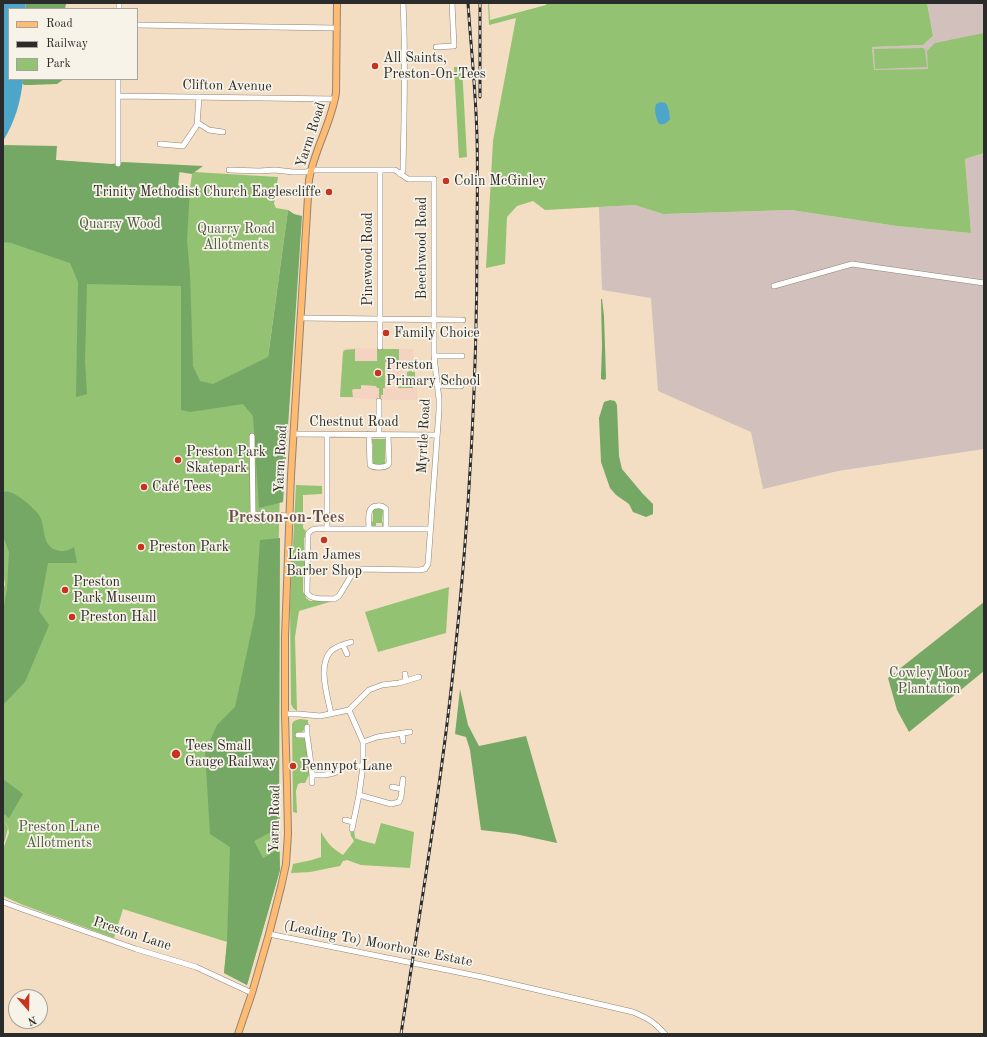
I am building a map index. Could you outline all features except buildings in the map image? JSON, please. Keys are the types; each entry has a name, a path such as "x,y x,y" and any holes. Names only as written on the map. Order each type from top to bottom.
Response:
{"main road":[{"name":"Yarm Road","path":"238,1034 252,993 269,934 286,864 288,802 285,714 285,637 294,434 309,188 315,154 328,123 335,99 337,73 337,3"}],"street":[{"path":"229,170 306,172 311,170 395,170 400,174 403,171 405,39 403,3"},
{"path":"436,46 454,46 452,3"},
{"path":"138,25 337,28"},
{"path":"118,80 118,164"},
{"name":"Clifton Avenue","path":"118,96 335,99"},
{"path":"160,144 183,146 198,125 199,97"},
{"path":"198,123 209,130 223,132"},
{"name":"Pinewood Road","path":"380,170 380,347"},
{"name":"Beechwood Road","path":"400,174 408,179 434,179 434,320"},
{"path":"774,286 852,264 984,283"},
{"path":"301,318 463,320"},
{"name":"Myrtle Road","path":"327,529 313,529 308,534 307,593 309,597 337,598 354,572 358,569 419,570 425,569 428,564 439,405 434,356 434,320"},
{"path":"434,356 462,356"},
{"path":"437,385 461,386"},
{"path":"379,401 379,434"},
{"name":"Chestnut Road","path":"294,434 437,435"},
{"path":"327,434 327,529 430,529"},
{"path":"370,434 370,465 373,467 387,467 389,463 388,435"},
{"path":"252,436 253,512 254,514 290,516"},
{"path":"369,529 370,510 372,506 382,506 386,508 386,529"},
{"path":"331,714 325,687 324,673 326,660 332,651 351,642"},
{"path":"343,645 346,654"},
{"path":"405,674 406,681"},
{"path":"285,714 320,716 349,710 369,690 382,685 419,677"},
{"path":"349,710 363,742 363,766 352,830"},
{"path":"307,727 312,783"},
{"path":"363,742 377,737 410,732"},
{"path":"402,733 403,741"},
{"path":"298,734 307,735"},
{"path":"312,775 325,775 347,766 363,766"},
{"path":"359,795 391,804 398,802 401,797 404,779"},
{"path":"392,787 402,789"},
{"path":"345,820 353,822"},
{"name":"Preston Lane","path":"3,902 136,949 196,967 252,993"},
{"name":"(Leading To) Moorhouse Estate","path":"269,934 482,977 633,1012 648,1018 665,1034"}],"shaded area":[{"path":"927,3 984,3 984,58 928,69 874,71 872,47 923,45 933,36"},
{"path":"984,153 984,449 838,471 763,489 751,432 658,391 651,298 602,290 599,207 635,205 663,214 791,210 897,226 971,233 965,159"},
{"name":"Preston Primary School","path":"343,348 413,349 418,400 381,400 340,397"}],"green space":[{"path":"25,3 66,3 65,8 26,8"},
{"path":"488,3 490,20 546,5 546,3 927,3 933,36 923,45 872,47 874,70 928,69 927,51 935,43 984,33 984,153 965,159 971,233 897,226 791,210 663,214 635,205 545,210 533,201 517,206 507,217 505,264 486,268 493,141 516,18 489,25"},
{"path":"923,48 925,50 927,67 875,69 874,49"},
{"path":"454,67 462,67 467,157 459,158"},
{"path":"23,80 63,80 57,84 24,85 22,83"},
{"name":"Quarry Wood","path":"3,145 57,146 56,160 112,164 123,162 203,166 192,174 179,172 178,185 190,188 187,240 190,274 193,366 200,381 213,384 268,357 288,210 294,214 302,216 283,502 259,508 253,416 243,404 190,412 181,410 181,286 87,284 85,361 87,394 76,397 78,282 70,263 11,243 3,242"},
{"name":"Preston Park","path":"3,156 180,170 178,186 190,188 192,174 194,172 278,177 274,204 276,208 288,210 268,356 280,487 276,650 277,777 280,819 280,870 247,985 224,973 227,942 123,909 114,938 23,905 3,896 3,849 9,833 8,827 4,820 8,828 3,844 3,592 5,584 3,573"},
{"path":"601,299 604,316 605,380 601,379"},
{"path":"355,349 355,361 377,361 377,349 399,349 399,361 385,362 385,388 383,388 383,395 381,395 381,399 379,399 379,388 376,386 361,385 361,389 352,390 353,397 340,397 343,352 345,350"},
{"path":"409,360 414,360 415,364 412,365 412,372 415,372 415,378 412,378 413,388 398,388 398,384 407,384 407,372 410,371"},
{"path":"610,400 615,401 617,405 619,456 622,469 653,504 653,514 646,517 633,512 629,504 616,495 610,488 601,462 599,418 604,402"},
{"path":"372,439 386,439 385,464 373,465"},
{"path":"296,485 322,486 322,494 303,495 303,528 306,531 306,536 304,538 305,565 303,569 303,592 306,598 310,601 333,601 299,611 295,637 297,711 291,704 290,604"},
{"path":"3,492 9,492 17,495 37,512 41,519 46,540 51,548 64,551 74,547 77,563 48,563 39,611 49,625 25,682 3,705 3,612 7,589 9,552 3,536"},
{"path":"378,508 384,510 382,522 385,523 382,527 382,523 376,523 376,527 372,527 371,523 373,521 373,509"},
{"path":"280,538 279,838 275,830 254,841 263,858 279,849 280,870 247,985 224,973 227,942 230,847 210,834 205,752 217,725 235,707 255,615 260,540"},
{"path":"449,587 446,633 378,652 365,612"},
{"name":"Cowley Moor Plantation","path":"984,602 984,671 909,732 897,710 888,678"},
{"path":"460,689 468,725 479,746 526,736 557,843 515,834 481,830 470,750 466,737 455,734"},
{"path":"300,719 308,720 308,726 304,726 304,730 297,733 297,736 305,739 309,761 309,775 305,783 298,784 296,791 297,813 293,812 292,724 294,721"},
{"path":"3,779 23,794 9,818 3,813"},
{"path":"381,823 414,832 410,868 361,865 347,860 343,861 340,866 310,872 291,873 293,864 321,857 321,832 330,845 343,855 354,841 351,836 350,829 354,830 355,838 375,844"}],"water":[{"path":"3,3 25,3 26,8 8,8 8,80 23,80 17,111 3,141"},
{"path":"661,102 667,105 670,119 667,123 659,124 656,117 655,107 656,104"}],"railway":[{"path":"401,1034 430,849 449,709 468,505 474,400 477,295 476,104 468,3"},
{"path":"480,3 480,97"}],"place":[{"name":"All Saints, Preston-On-Tees","path":"375,66"},
{"name":"Colin McGinley","path":"446,181"},
{"name":"Trinity Methodist Church Eaglescliffe","path":"329,192"},
{"name":"Family Choice","path":"386,333"},
{"name":"Preston Primary School","path":"378,373"},
{"name":"Preston Park Skatepark","path":"178,460"},
{"name":"Café Tees","path":"144,487"},
{"name":"Liam James Barber Shop","path":"324,540"},
{"name":"Preston Park","path":"141,547"},
{"name":"Preston Park Museum","path":"65,590"},
{"name":"Preston Hall","path":"72,617"},
{"name":"Tees Small Gauge Railway","path":"176,754"},
{"name":"Pennypot Lane","path":"293,766"}],"district":[{"name":"Preston-on-Tees","path":"286,518"}],"park label":[{"name":"Quarry Road Allotments","path":"236,238"},
{"name":"Preston Lane Allotments","path":"59,836"}]}
